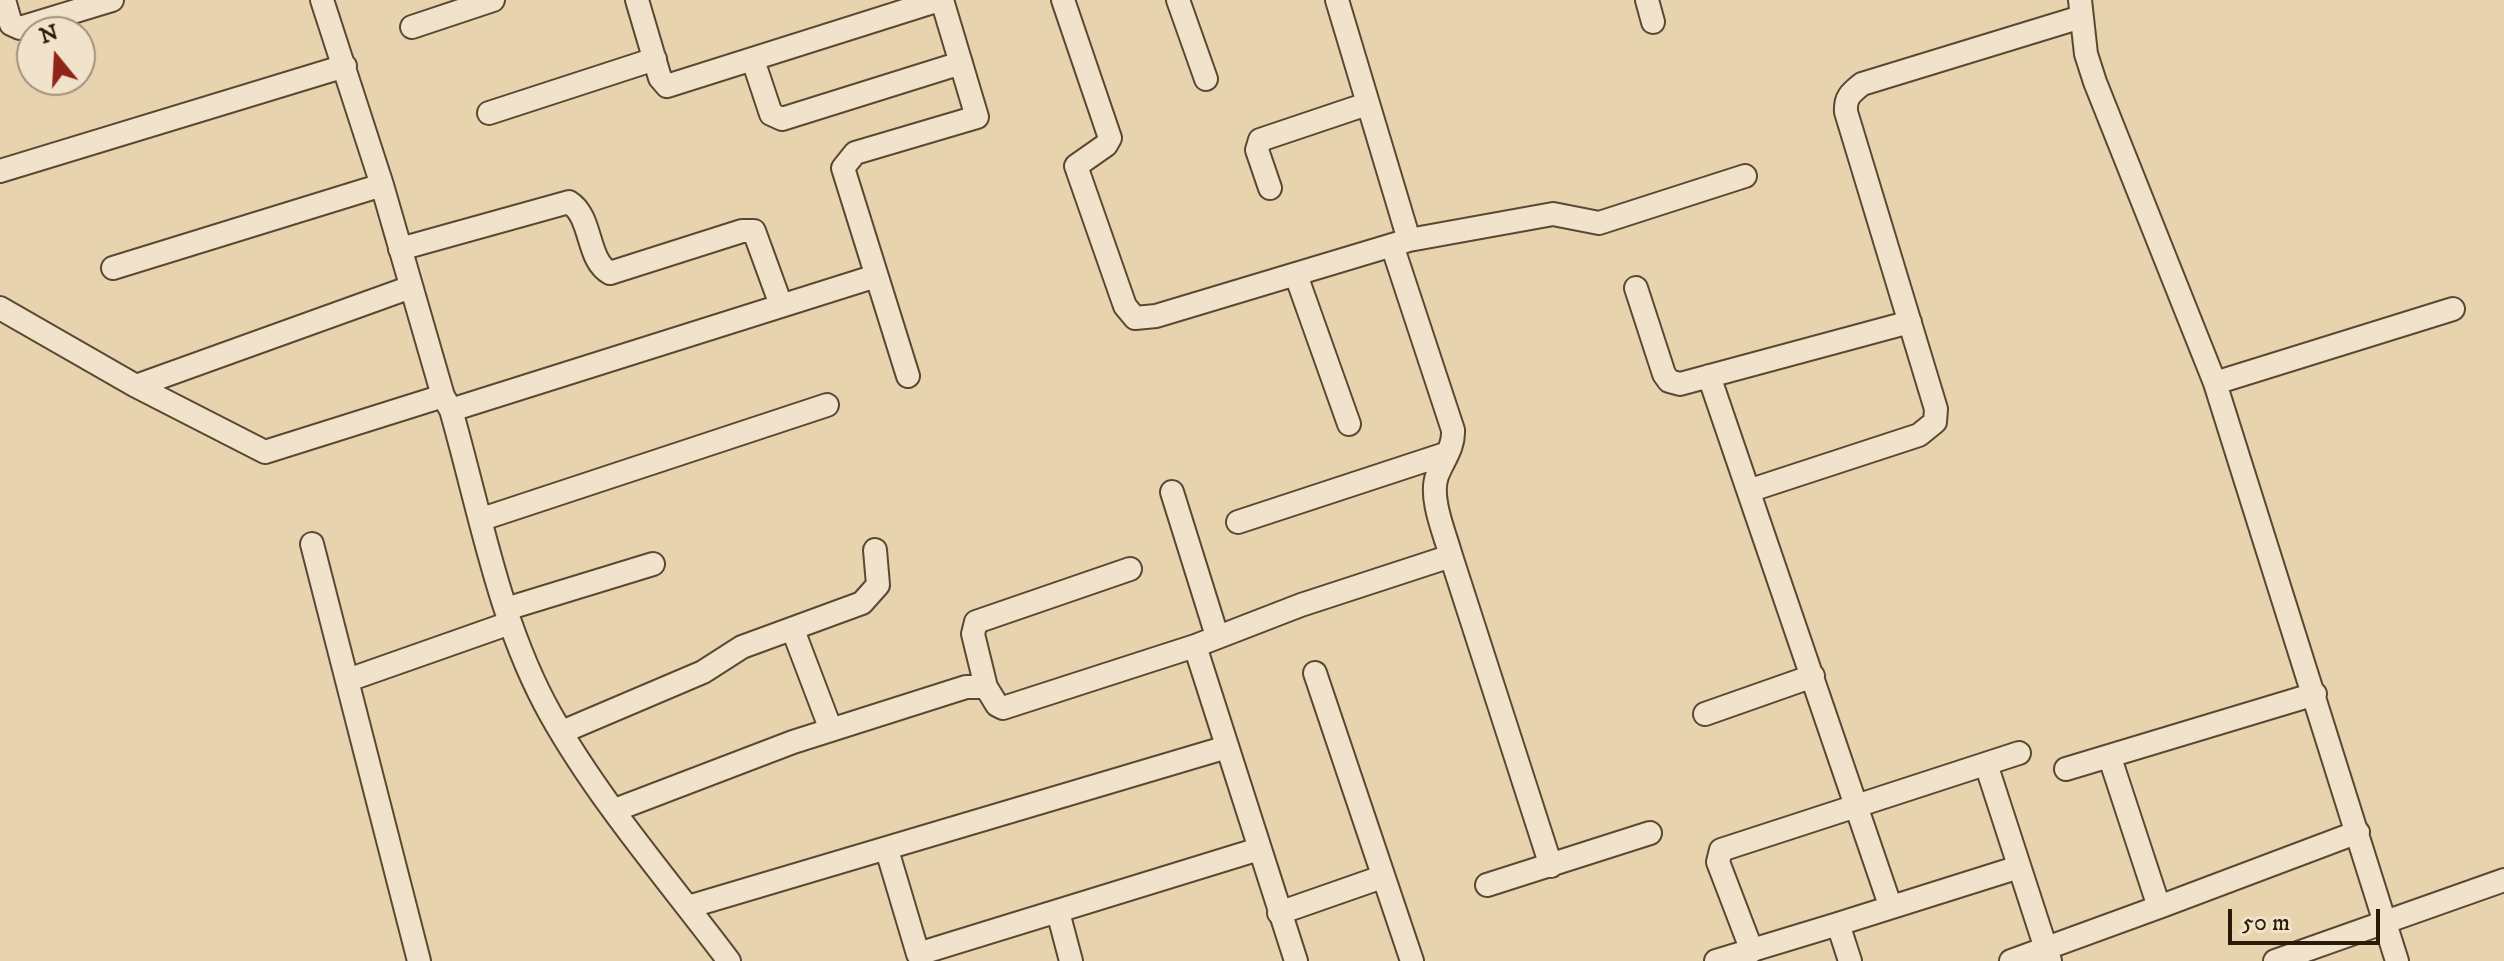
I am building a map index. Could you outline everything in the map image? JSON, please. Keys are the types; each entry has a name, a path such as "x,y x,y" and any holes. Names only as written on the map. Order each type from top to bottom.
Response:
{"street":[{"path":"4,0 11,24 20,28 112,0"},
{"path":"322,0 382,185 508,616 537,687 562,732 615,810 729,961"},
{"path":"412,27 493,0"},
{"path":"637,0 662,82 667,86 940,0 978,110 974,120 855,153 843,168 908,376"},
{"path":"1063,0 1110,138 1106,145 1076,166 1130,315 1156,316 1401,242 1553,214 1599,223 1745,176"},
{"path":"1178,0 1206,79"},
{"path":"1337,0 1449,412 1453,440 1435,479 1436,499 1451,556 1551,866"},
{"path":"1751,490 1927,430 1935,422 1936,409 1846,101 1862,84 2081,8 2095,82 2215,383 2397,961"},
{"path":"489,113 655,59"},
{"path":"753,60 771,114 782,119 961,63"},
{"path":"0,171 345,66"},
{"path":"1270,188 1257,150 1260,140 1367,104"},
{"path":"113,268 382,185"},
{"path":"400,249 569,202 577,207 602,267 610,273 742,231 754,231 781,305"},
{"path":"1296,275 1349,424"},
{"path":"0,308 136,386 265,452 447,403 876,276"},
{"path":"136,386 411,287"},
{"path":"1636,288 1669,381 1680,384 1910,322"},
{"path":"2215,383 2453,309"},
{"path":"1709,376 1751,490 1890,905"},
{"path":"482,519 827,405"},
{"path":"1238,522 1448,453"},
{"path":"1172,492 1217,636"},
{"path":"312,544 419,961"},
{"path":"562,732 703,672 742,647 862,603 874,593 880,578 875,550"},
{"path":"1130,569 976,622 973,634 986,687 997,705 1003,708 1195,646 1451,556"},
{"path":"348,680 508,616 653,564"},
{"path":"793,630 831,730"},
{"path":"1195,646 1296,961"},
{"path":"1315,673 1412,961"},
{"path":"1705,714 1813,676"},
{"path":"615,810 661,790 831,730 966,687 986,687"},
{"path":"2066,769 2315,694"},
{"path":"688,907 1227,747"},
{"path":"1752,951 1718,862 1721,850 2019,753"},
{"path":"2110,758 2159,907"},
{"path":"1986,764 2048,955"},
{"path":"2011,961 2048,955 2159,907 2358,832"},
{"path":"1487,885 1650,833"},
{"path":"887,850 919,958 1259,849"},
{"path":"1716,961 2019,867"},
{"path":"1279,913 1382,877"},
{"path":"2275,961 2387,924 2504,880"},
{"path":"1058,912 1071,961"},
{"path":"1838,924 1850,961"}]}
